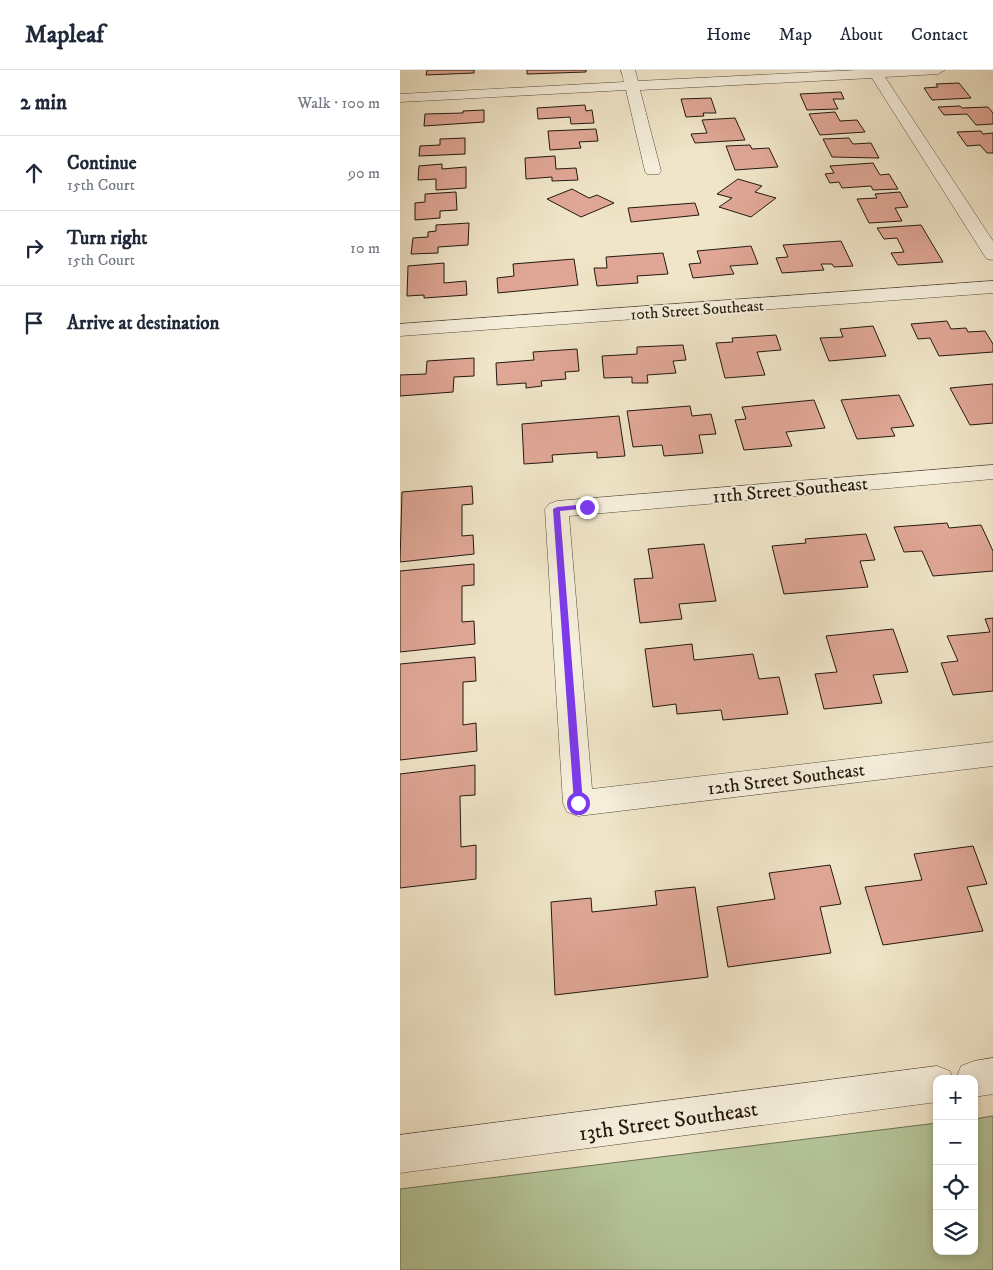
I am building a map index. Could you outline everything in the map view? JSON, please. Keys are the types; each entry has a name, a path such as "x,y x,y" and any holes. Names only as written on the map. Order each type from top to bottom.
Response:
{"street":[{"path":"628,70 654,171"},
{"path":"400,98 938,70"},
{"path":"875,72 993,255"},
{"name":"10th Street Southeast","path":"400,330 993,287"},
{"name":"11th Street Southeast","path":"578,803 557,509 993,472"},
{"name":"12th Street Southeast","path":"578,803 993,754"},
{"path":"978,1078 993,1076"},
{"name":"13th Street Southeast","path":"400,1154 933,1085"}],"green space":[{"path":"993,1116 993,1270 400,1270 400,1189 933,1123 933,1255 978,1255 978,1118"}],"building":[{"path":"427,70 474,70 474,73 426,75"},
{"path":"527,70 586,70 586,72 527,74"},
{"path":"959,83 971,98 932,100 924,88 938,87 936,84"},
{"path":"841,92 844,99 833,99 838,109 807,110 800,94"},
{"path":"711,98 716,113 703,113 704,116 686,117 681,99"},
{"path":"585,105 586,111 592,110 594,123 571,124 570,117 538,119 537,108"},
{"path":"960,106 962,108 988,107 993,113 993,124 976,125 967,114 944,115 938,107"},
{"path":"484,110 484,122 424,126 425,114 463,113 463,111"},
{"path":"835,112 840,121 857,120 865,132 820,135 809,114"},
{"path":"735,118 745,140 695,143 691,134 707,133 702,120"},
{"path":"596,129 598,141 579,142 581,148 550,150 548,131"},
{"path":"981,131 983,134 993,133 993,153 987,153 980,145 967,146 957,132"},
{"path":"465,138 465,154 419,156 420,146 440,145 440,139"},
{"path":"849,138 853,144 871,143 879,158 832,157 823,139"},
{"path":"750,145 752,149 769,148 778,167 735,170 726,146"},
{"path":"555,156 556,169 576,168 578,180 552,181 552,177 526,179 525,158"},
{"path":"873,163 880,175 889,174 898,189 873,190 871,186 842,188 839,182 830,183 825,174 834,173 830,166"},
{"path":"442,164 442,169 466,167 466,188 436,190 436,179 418,180 419,166"},
{"path":"738,179 762,186 755,192 776,198 751,217 719,207 732,198 717,194"},
{"path":"572,189 589,198 597,195 614,203 581,217 547,199"},
{"path":"456,192 457,210 440,211 440,218 415,220 415,203 425,202 425,194"},
{"path":"900,192 908,207 895,208 902,221 869,223 857,199 877,198 875,194"},
{"path":"695,203 699,215 631,222 628,208"},
{"path":"469,223 468,245 438,247 438,253 411,254 413,238 428,237 428,232 436,231 436,225"},
{"path":"921,225 943,262 898,265 891,253 904,252 897,238 884,239 877,228"},
{"path":"841,241 853,266 834,267 832,264 821,264 824,270 782,273 776,258 788,257 783,245"},
{"path":"751,246 758,264 730,266 734,274 693,278 689,264 701,263 697,251"},
{"path":"663,253 668,274 637,276 638,283 597,286 594,268 607,268 606,257"},
{"path":"574,259 578,285 498,293 497,278 514,276 513,264"},
{"path":"444,263 444,283 466,281 467,295 424,298 424,295 407,296 408,266"},
{"path":"947,321 951,329 966,328 968,332 985,331 993,344 993,352 939,356 930,338 918,339 911,324"},
{"path":"873,326 886,356 829,361 820,338 843,337 840,329"},
{"path":"776,335 781,350 757,352 765,375 725,378 716,343 733,342 732,338"},
{"path":"683,345 686,360 673,361 676,373 647,375 648,383 632,383 632,377 604,378 602,356 637,354 637,347"},
{"path":"577,349 579,371 565,372 566,379 541,381 542,386 526,388 526,383 497,385 496,363 534,360 533,352"},
{"path":"474,358 474,376 454,377 453,392 400,396 400,375 426,374 427,361"},
{"path":"993,384 993,423 970,425 950,388"},
{"path":"899,395 914,426 891,428 895,436 857,439 841,400"},
{"path":"814,400 825,428 786,432 792,446 744,450 735,420 746,419 742,407"},
{"path":"690,406 692,416 711,414 716,434 699,435 703,453 664,456 662,445 633,447 627,411"},
{"path":"619,416 625,456 597,458 597,452 552,455 553,462 524,464 522,424"},
{"path":"472,486 473,504 462,505 462,536 473,535 474,554 400,562 402,492"},
{"path":"947,523 949,528 981,525 993,551 993,571 933,576 922,551 904,552 894,527"},
{"path":"866,534 875,560 860,561 868,587 784,594 772,546 806,543 805,539"},
{"path":"704,544 716,601 679,604 682,619 640,623 634,579 653,578 648,549"},
{"path":"474,564 474,585 462,586 462,622 474,621 475,644 400,652 400,571"},
{"path":"993,618 993,691 953,695 941,663 958,661 947,636 990,632 985,619"},
{"path":"893,629 908,672 873,675 882,703 824,709 815,674 837,672 826,636"},
{"path":"692,644 694,660 753,654 759,679 779,677 788,714 723,720 721,710 677,714 676,704 653,707 645,649"},
{"path":"475,657 476,681 463,682 463,725 476,723 477,751 400,760 400,664"},
{"path":"475,765 475,795 460,796 461,847 476,845 476,879 400,888 400,774"},
{"path":"973,846 987,884 967,887 983,931 883,945 865,887 922,880 914,854"},
{"path":"830,865 841,904 820,907 831,953 728,967 717,907 775,899 769,873"},
{"path":"695,887 708,977 555,995 551,902 591,898 592,912 657,905 655,891"}],"route":[{"path":"578,803 557,509 587,507"}]}
